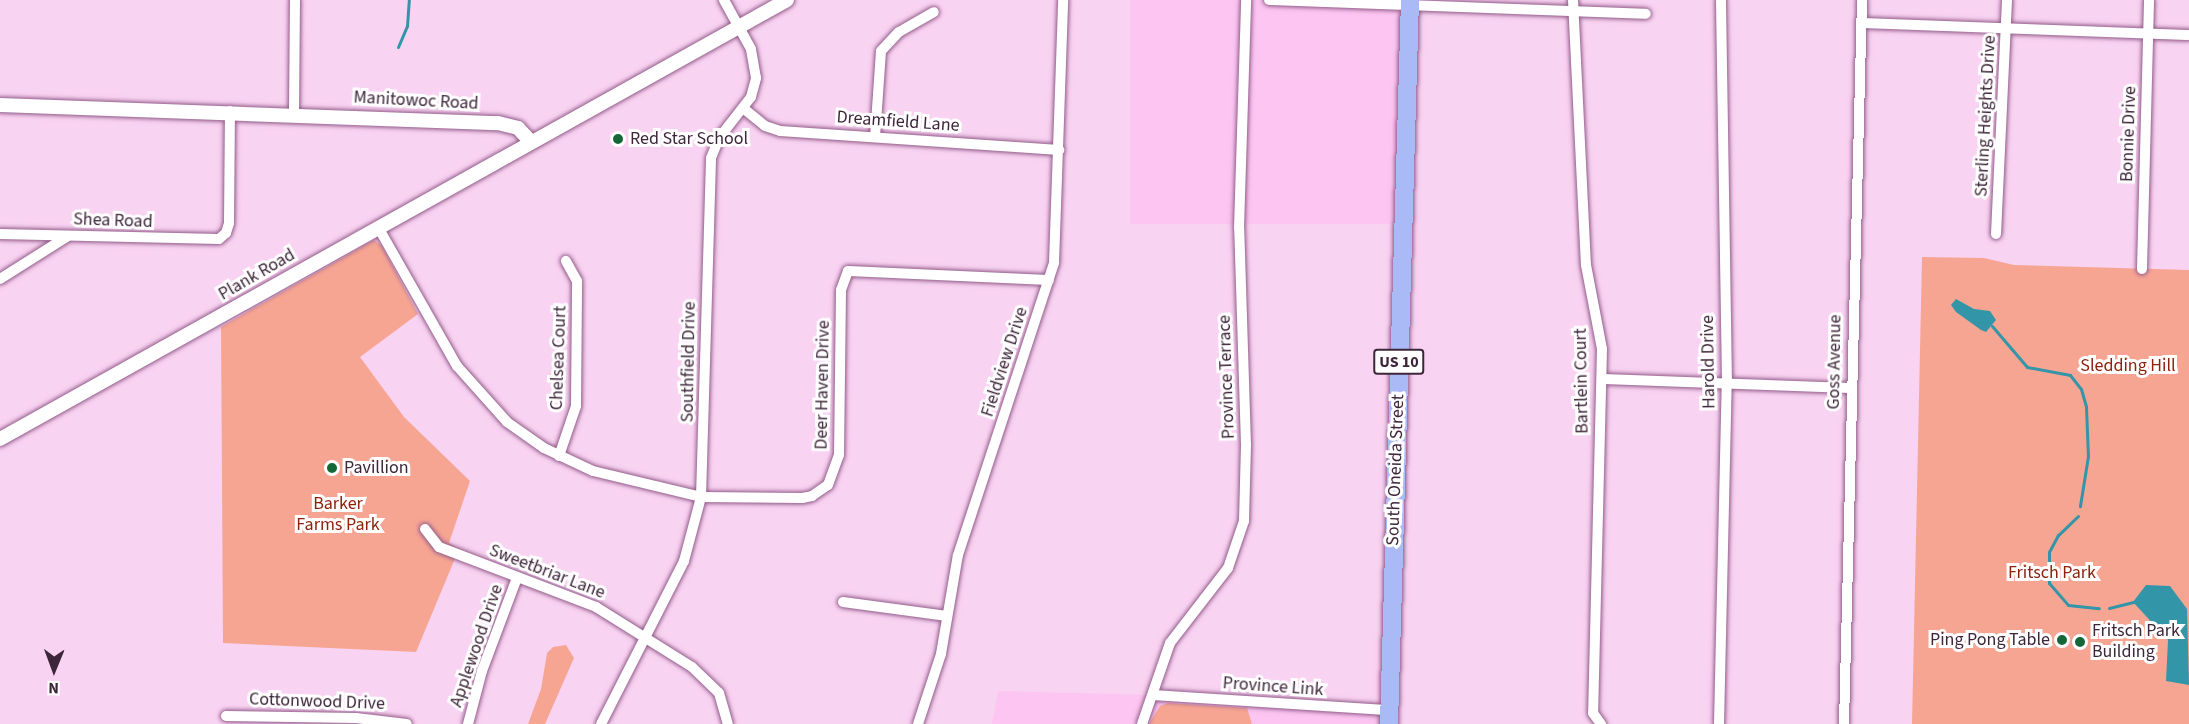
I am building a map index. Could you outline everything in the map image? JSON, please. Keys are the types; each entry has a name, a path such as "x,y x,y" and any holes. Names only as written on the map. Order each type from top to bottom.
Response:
{"highway":[{"name":"South Oneida Street","path":"1389,717 1410,3"}],"street":[{"path":"294,113 295,0"},
{"name":"Southfield Drive","path":"602,724 684,561 701,497 711,158 719,138 743,108 754,88 756,67 724,0"},
{"path":"531,142 787,0"},
{"name":"Fieldview Drive","path":"918,724 937,670 958,555 1049,280 1055,252 1063,0"},
{"name":"Province Terrace","path":"1142,724 1154,695 1158,668 1170,643 1228,568 1244,521 1246,445 1239,228 1246,0"},
{"path":"1269,0 1573,6 1646,14"},
{"name":"Harold Drive","path":"1719,724 1727,384 1721,0"},
{"name":"Goss Avenue","path":"1844,724 1862,0"},
{"name":"Sterling Heights Drive","path":"1996,234 2007,0"},
{"name":"Bonnie Drive","path":"2142,269 2149,0"},
{"name":"Bartlein Court","path":"1573,6 1586,265 1599,327 1602,379 1593,712 1597,723"},
{"path":"875,137 881,51 899,32 934,12"},
{"path":"1861,23 2189,35"},
{"name":"Manitowoc Road","path":"0,105 294,113 498,123 518,128 531,142"},
{"name":"Dreamfield Lane","path":"743,108 771,129 1059,150"},
{"name":"Shea Road","path":"0,234 213,240 223,236 229,223 230,111"},
{"name":"Plank Road","path":"0,439 531,142"},
{"name":"Deer Haven Drive","path":"378,226 468,380 507,422 559,456 606,476 701,497 802,498 828,485 839,455 841,290 848,271 1049,280"},
{"path":"0,279 69,236"},
{"name":"Chelsea Court","path":"559,456 576,406 577,280 566,261"},
{"path":"1602,379 1851,388"},
{"name":"Sweetbriar Lane","path":"425,529 439,547 596,607 645,637 707,678 719,693 728,724"},
{"name":"Applewood Drive","path":"468,724 482,671 517,578"},
{"path":"843,602 947,616"},
{"name":"Province Link","path":"1154,695 1389,717"},
{"name":"Cottonwood Drive","path":"226,716 407,724"}],"shaded area":[{"path":"1130,0 1410,0 1410,224 1130,224"},
{"path":"998,691 1154,695 1389,710 1389,724 992,724"}],"green space":[{"name":"Barker Farms Park","path":"374,240 382,246 418,314 360,357 404,417 470,481 449,543 459,549 416,652 223,643 221,327"},
{"name":"Fritsch Park","path":"1922,257 1984,258 2014,265 2189,270 2189,724 1912,724"},
{"path":"566,645 574,658 545,724 528,724 541,689 547,653 553,647"},
{"path":"1168,703 1247,708 1252,724 1149,724 1160,706"}],"water":[{"path":"1956,299 1974,309 1990,311 1996,320 1986,332 1981,330 1956,312 1951,305"},
{"path":"2146,585 2170,586 2187,609 2189,685 2166,681 2168,640 2133,602"}],"waterway":[{"path":"398,47 407,26 409,0"},
{"path":"1992,326 2027,367 2070,375 2081,389 2086,407 2088,456 2080,506"},
{"path":"2078,516 2058,535 2049,552 2049,583 2068,605 2099,608"},
{"path":"2109,608 2133,602"}],"place":[{"name":"Red Star School","path":"618,139"},
{"name":"Pavillion","path":"332,468"},
{"name":"Ping Pong Table","path":"2062,640"},
{"name":"Fritsch Park Building","path":"2080,642"}],"park label":[{"name":"Sledding Hill","path":"2128,366"}]}
